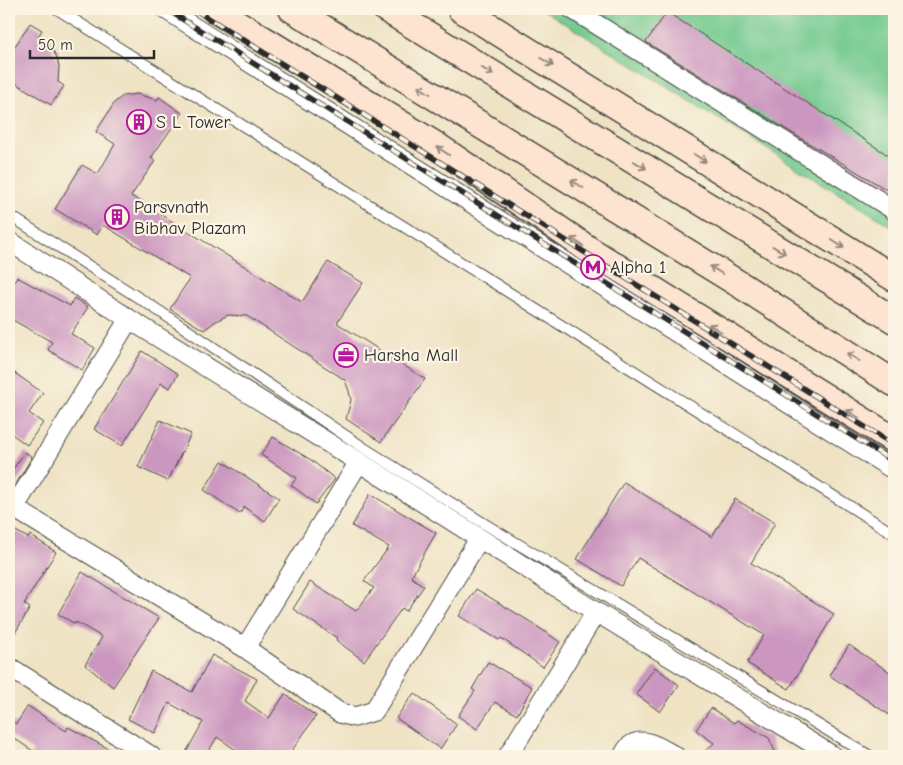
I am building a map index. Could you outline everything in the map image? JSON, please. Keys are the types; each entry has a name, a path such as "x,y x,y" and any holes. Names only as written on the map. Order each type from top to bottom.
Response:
{"street":[{"path":"165,9 894,470"},
{"path":"214,9 437,146 588,249 894,440"},
{"path":"292,9 739,284 894,383"},
{"path":"386,9 894,320"},
{"path":"462,9 894,278"},
{"path":"572,9 894,210"},
{"path":"11,247 359,462 596,612 833,756"},
{"path":"129,319 11,507 245,648 340,713 355,717 374,711 479,539"},
{"path":"245,648 359,462"},
{"path":"508,756 596,612"},
{"path":"9,668 151,756"},
{"path":"623,756 629,746 640,742 651,743 675,756"}],"lane":[{"path":"57,9 894,534"},
{"path":"9,215 153,307 364,448 488,526 870,756"}],"green space":[{"path":"542,9 894,9 894,228"}],"building":[{"path":"667,12 894,159 894,194 646,42"},
{"path":"30,23 42,30 38,37 51,47 57,58 59,67 58,82 64,86 51,105 9,79 9,56"},
{"path":"137,94 157,100 159,97 182,113 151,158 155,161 131,196 302,302 328,262 363,283 337,323 425,379 381,442 346,419 351,400 345,380 247,316 228,315 204,330 170,309 190,278 103,225 97,235 55,209 82,165 98,174 115,144 96,132 115,102 123,96"},
{"path":"17,277 70,306 74,298 88,307 71,334 95,348 82,370 48,350 52,342 9,318 9,292"},
{"path":"142,351 178,374 170,388 161,383 122,446 94,429"},
{"path":"9,369 43,393 29,413 43,423 27,445 9,432"},
{"path":"160,420 191,434 168,481 138,467"},
{"path":"273,437 311,460 335,479 316,504 291,485 297,478 261,455"},
{"path":"25,452 32,457 15,486 9,482 9,475"},
{"path":"222,461 279,498 265,521 244,507 240,514 204,490"},
{"path":"624,482 712,537 735,499 775,523 751,563 834,614 789,689 747,663 764,635 638,558 621,586 577,559"},
{"path":"370,494 436,533 411,577 424,586 406,611 402,608 364,661 336,640 337,638 293,609 310,582 356,611 374,588 364,581 389,547 352,526"},
{"path":"9,527 28,538 30,535 56,552 24,604 30,608 9,643"},
{"path":"82,572 159,618 113,687 85,665 102,637 58,614"},
{"path":"476,589 560,642 543,667 501,638 499,640 459,616"},
{"path":"849,645 894,675 894,718 829,675"},
{"path":"212,655 257,679 245,701 269,718 285,694 316,716 288,756 245,756 217,737 206,756 184,756 203,722 169,703 155,733 128,719 151,671 192,692"},
{"path":"488,662 532,687 517,715 495,702 477,729 458,716 475,691 472,689"},
{"path":"655,667 679,685 660,712 636,694"},
{"path":"414,693 457,724 440,749 396,718"},
{"path":"28,706 66,731 68,727 122,756 30,756 33,751 9,735 9,719 16,724"},
{"path":"711,708 734,723 737,720 769,738 777,756 700,756 714,743 696,730"}],"railway":[{"path":"166,9 894,462"},
{"path":"194,9 894,445"}],"place":[{"name":"S L Tower","path":"139,122"},
{"name":"Parsvnath Bibhav Plazam","path":"117,217"},
{"name":"Alpha 1","path":"593,267"},
{"name":"Harsha Mall","path":"346,355"}]}
